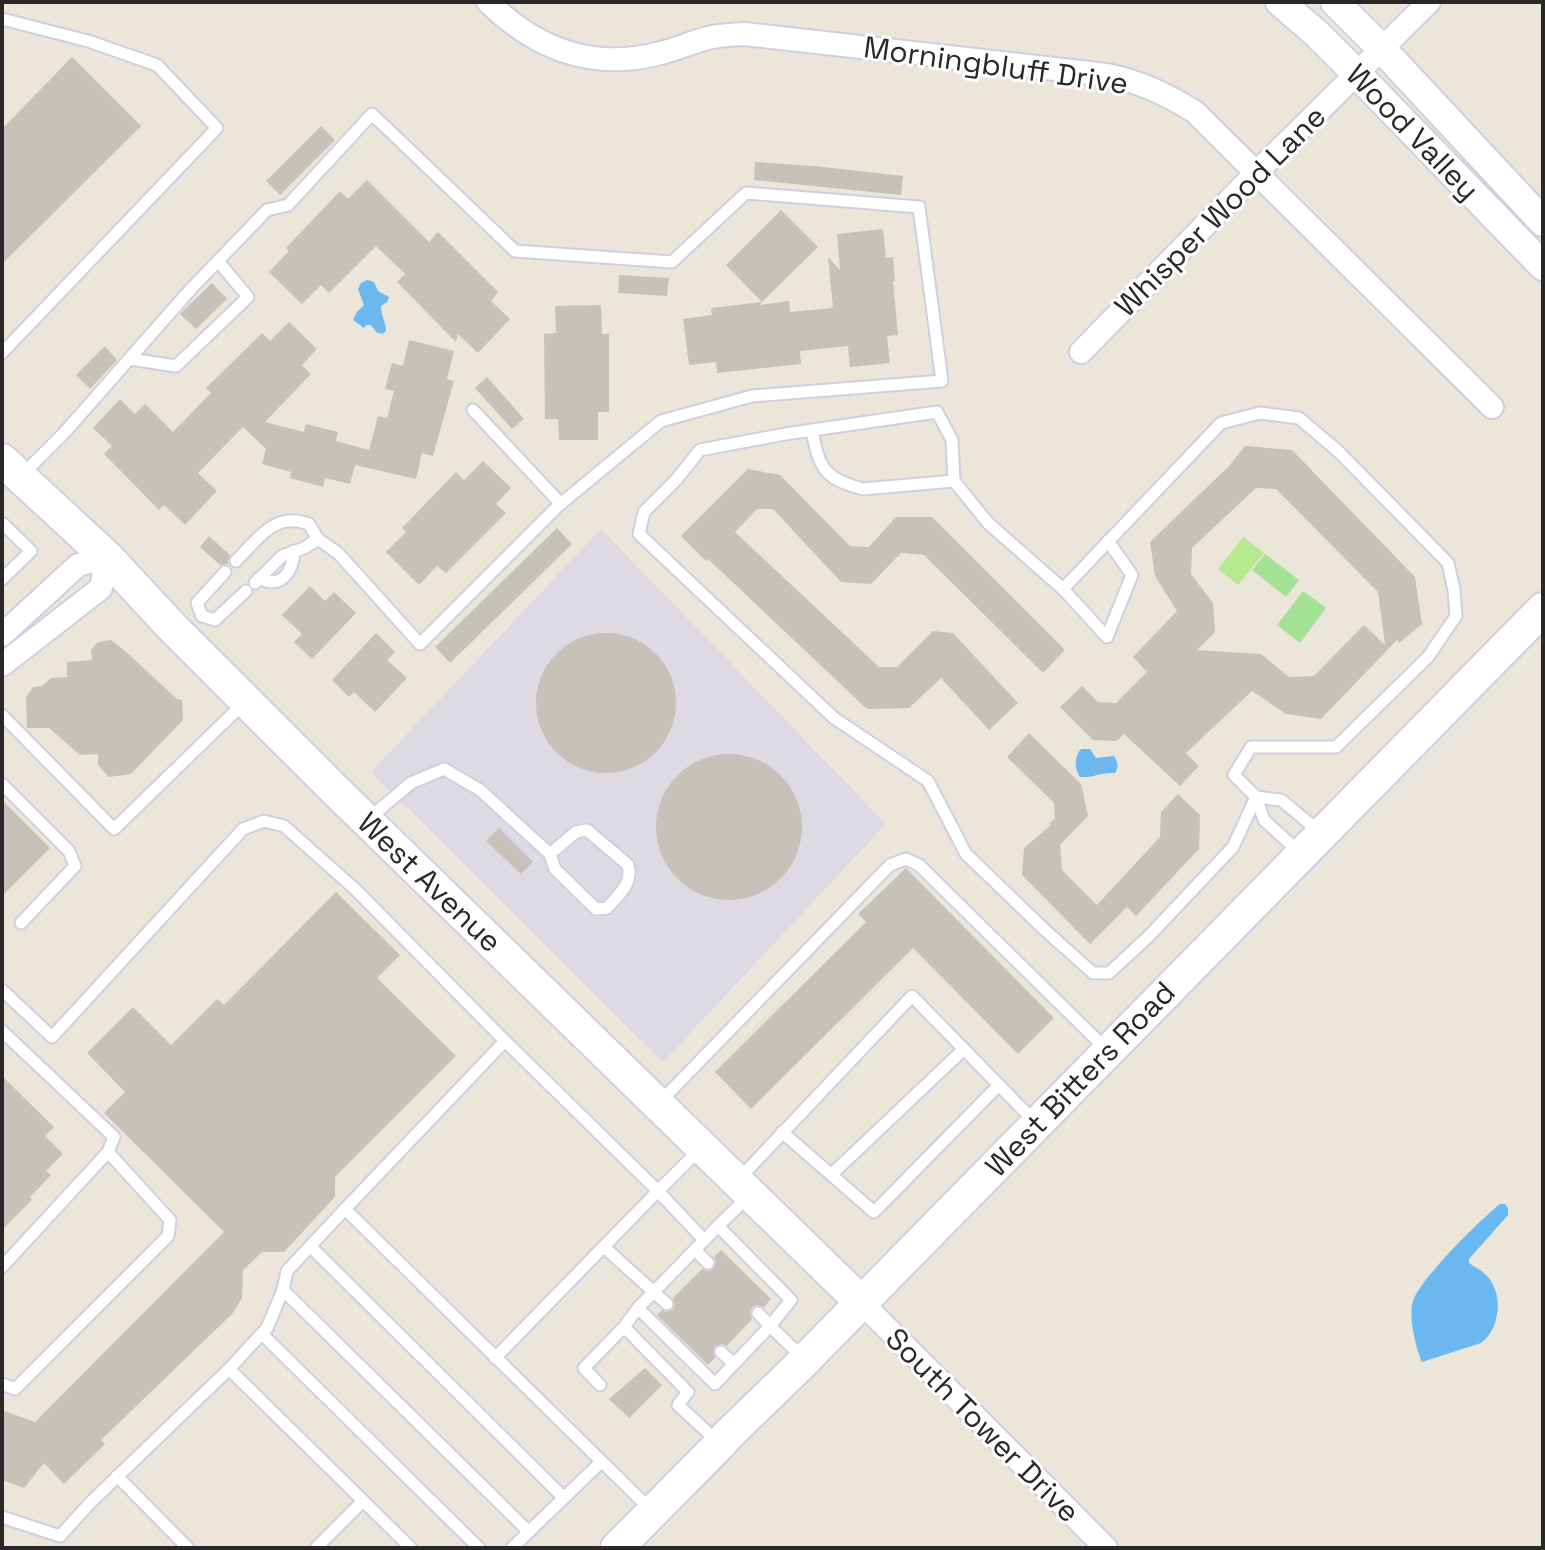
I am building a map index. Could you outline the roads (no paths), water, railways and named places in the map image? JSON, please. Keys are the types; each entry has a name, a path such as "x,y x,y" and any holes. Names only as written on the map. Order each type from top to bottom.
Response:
{"main road":[{"name":"West Avenue","path":"11,469 107,557 172,627 192,626 246,701 861,1302"},
{"name":"West Bitters Road","path":"617,1548 1543,609"}],"street":[{"name":"Morningbluff Drive","path":"488,2 515,27 546,45 588,57 645,57 709,38 745,34 1127,79 1175,99 1195,112 1492,407"},
{"name":"Wood Valley","path":"1280,2 1356,73 1543,266"},
{"name":"Wood Valley","path":"1335,2 1543,222"},
{"name":"Whisper Wood Lane","path":"1081,352 1429,2"},
{"path":"2,635 78,565 107,557 101,588 2,665"},
{"name":"South Tower Drive","path":"861,1302 1106,1548"}],"lane":[{"path":"2,19 88,41 157,65 217,128 2,353"},
{"path":"11,469 65,432 190,290 267,210 288,205 372,114 515,251 672,262 746,193 919,207 942,381 752,396 661,421 561,504 420,644 338,553 318,539 309,524 292,519 282,521 236,561"},
{"path":"130,359 176,366 248,297 218,261"},
{"path":"473,410 561,504"},
{"path":"1108,541 1132,575 1107,637 1063,589 988,523 954,481 952,440 937,412 700,450 644,512 639,534 834,718 928,781 966,854 1093,973 1109,973 1149,936 1233,847 1256,797"},
{"path":"1063,589 1221,423 1260,413 1299,418 1339,452 1448,563 1456,616 1428,657 1336,747 1251,747 1234,775 1256,797 1264,820 1311,844"},
{"path":"812,430 817,456 824,469 849,486 863,489 954,481"},
{"path":"2,523 31,551 2,579"},
{"path":"225,572 197,603 192,626 215,620 282,556 318,539"},
{"path":"253,584 281,581 294,560 294,551"},
{"path":"2,715 114,829 246,701"},
{"path":"367,821 411,783 444,769 480,790 550,854 555,869 596,909 607,908 628,883 628,865 587,830 576,832 550,854"},
{"path":"2,784 69,851 75,866 21,923"},
{"path":"1256,797 1281,800 1311,844"},
{"path":"2,990 52,1037 243,829 264,821 284,826 356,890 704,1240"},
{"path":"658,1104 890,865 906,859 919,865 1108,1050"},
{"path":"600,1385 584,1368 624,1327 652,1292 718,1226 782,1132 912,996 1037,1123"},
{"path":"2,1031 114,1137 108,1152 2,1267"},
{"path":"2,1517 60,1536 262,1334 283,1290 287,1271 505,1041"},
{"path":"831,1175 964,1049"},
{"path":"782,1132 874,1212 999,1085"},
{"path":"495,1358 702,1146"},
{"path":"2,1384 15,1389 168,1236 170,1220 108,1152"},
{"path":"345,1209 653,1512"},
{"path":"638,1308 715,1384 791,1300 718,1226"},
{"path":"311,1247 564,1498"},
{"path":"604,1247 667,1304"},
{"path":"695,1250 708,1263"},
{"path":"283,1290 529,1532"},
{"path":"758,1313 804,1360"},
{"path":"624,1327 688,1392 678,1405 720,1444"},
{"path":"262,1334 479,1548"},
{"path":"721,1352 734,1364"},
{"path":"229,1369 411,1548"},
{"path":"512,1548 601,1462"},
{"path":"117,1476 188,1548"},
{"path":"320,1547 363,1501"}],"water":[{"path":"367,280 374,282 378,291 389,297 381,306 386,331 382,334 371,325 364,328 353,320 364,305 358,289"},
{"path":"1081,749 1090,749 1096,758 1114,756 1118,764 1115,773 1080,777 1076,763"},
{"path":"1500,1204 1508,1208 1508,1215 1469,1259 1469,1263 1491,1281 1495,1290 1498,1310 1493,1329 1481,1343 1422,1362 1412,1323 1413,1301 1438,1265"}]}
